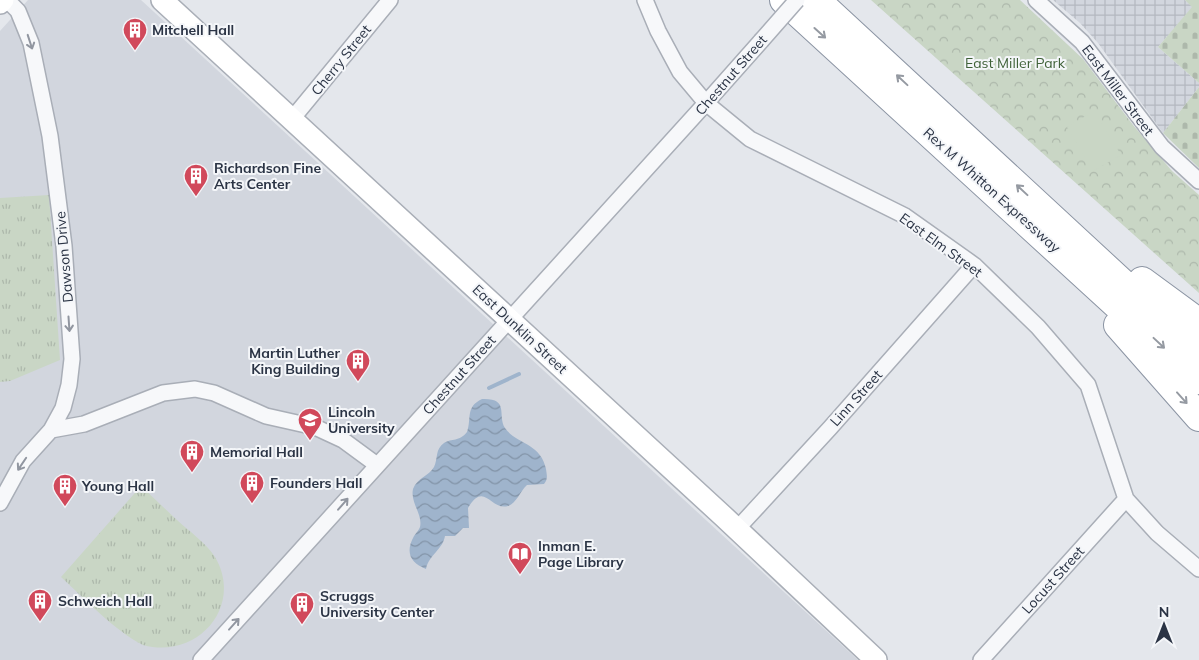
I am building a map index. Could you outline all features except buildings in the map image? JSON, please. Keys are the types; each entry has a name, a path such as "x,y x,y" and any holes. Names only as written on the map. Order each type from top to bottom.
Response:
{"highway":[{"name":"Rex M Whitton Expressway","path":"784,0 1199,380"},
{"name":"Rex M Whitton Expressway","path":"816,0 1199,354"},
{"path":"1052,218 1139,278 1199,323"},
{"path":"1074,265 1125,335 1199,417"}],"main road":[{"path":"0,3 3,0"},
{"name":"East Dunklin Street","path":"162,0 737,529 876,660"}],"street":[{"name":"Dawson Drive","path":"0,503 23,461 51,430 66,400 72,360 64,246 55,168 31,42 18,11 7,0"},
{"name":"Cherry Street","path":"292,120 390,0"},
{"name":"East Elm Street","path":"645,0 658,31 680,72 706,104 750,139 905,216 974,265 1038,327 1088,385 1126,500 1157,533 1199,569"},
{"name":"Chestnut Street","path":"201,660 706,104 797,0"},
{"name":"East Miller Street","path":"1036,0 1082,42 1162,147 1199,181"},
{"name":"Linn Street","path":"737,529 974,265"},
{"path":"51,430 84,424 163,393 195,390 214,393 266,416 315,427 343,440 377,465"},
{"name":"Locust Street","path":"981,660 1126,500"}],"shaded area":[{"name":"Lincoln University","path":"28,0 141,0 858,660 0,660 0,31"},
{"path":"1053,0 1185,0 1193,7 1158,47 1199,83 1199,87 1163,133 1098,43 1080,23"}],"green space":[{"name":"East Miller Park","path":"871,0 1020,0 1083,59 1133,125 1172,171 1199,195 1199,293"},
{"path":"1185,0 1199,0 1199,83 1158,47 1192,7"},
{"path":"1199,87 1199,168 1163,133"},
{"path":"1094,111 1121,155 1093,171 1067,127"},
{"path":"49,195 60,360 10,381 0,382 0,198"},
{"path":"141,486 207,547 215,557 222,575 224,594 219,610 210,625 198,637 182,644 163,648 143,645 132,639 111,623 61,577"}],"water":[{"path":"482,399 496,401 501,408 505,428 539,454 546,469 546,481 544,484 527,485 514,502 508,506 497,504 483,496 474,500 468,508 469,528 463,528 455,536 445,536 442,545 430,560 426,569 416,564 410,552 411,542 420,528 420,518 413,499 413,489 417,482 434,467 441,445 458,439 467,432 471,409"}],"waterway":[{"path":"489,388 519,374"}],"place":[{"name":"Mitchell Hall","path":"135,51"},
{"name":"Richardson Fine Arts Center","path":"196,197"},
{"name":"Martin Luther King Building","path":"358,382"},
{"name":"Lincoln University","path":"310,441"},
{"name":"Memorial Hall","path":"192,473"},
{"name":"Founders Hall","path":"252,504"},
{"name":"Young Hall","path":"65,507"},
{"name":"Inman E. Page Library","path":"520,575"},
{"name":"Schweich Hall","path":"40,622"},
{"name":"Scruggs University Center","path":"302,625"}]}
